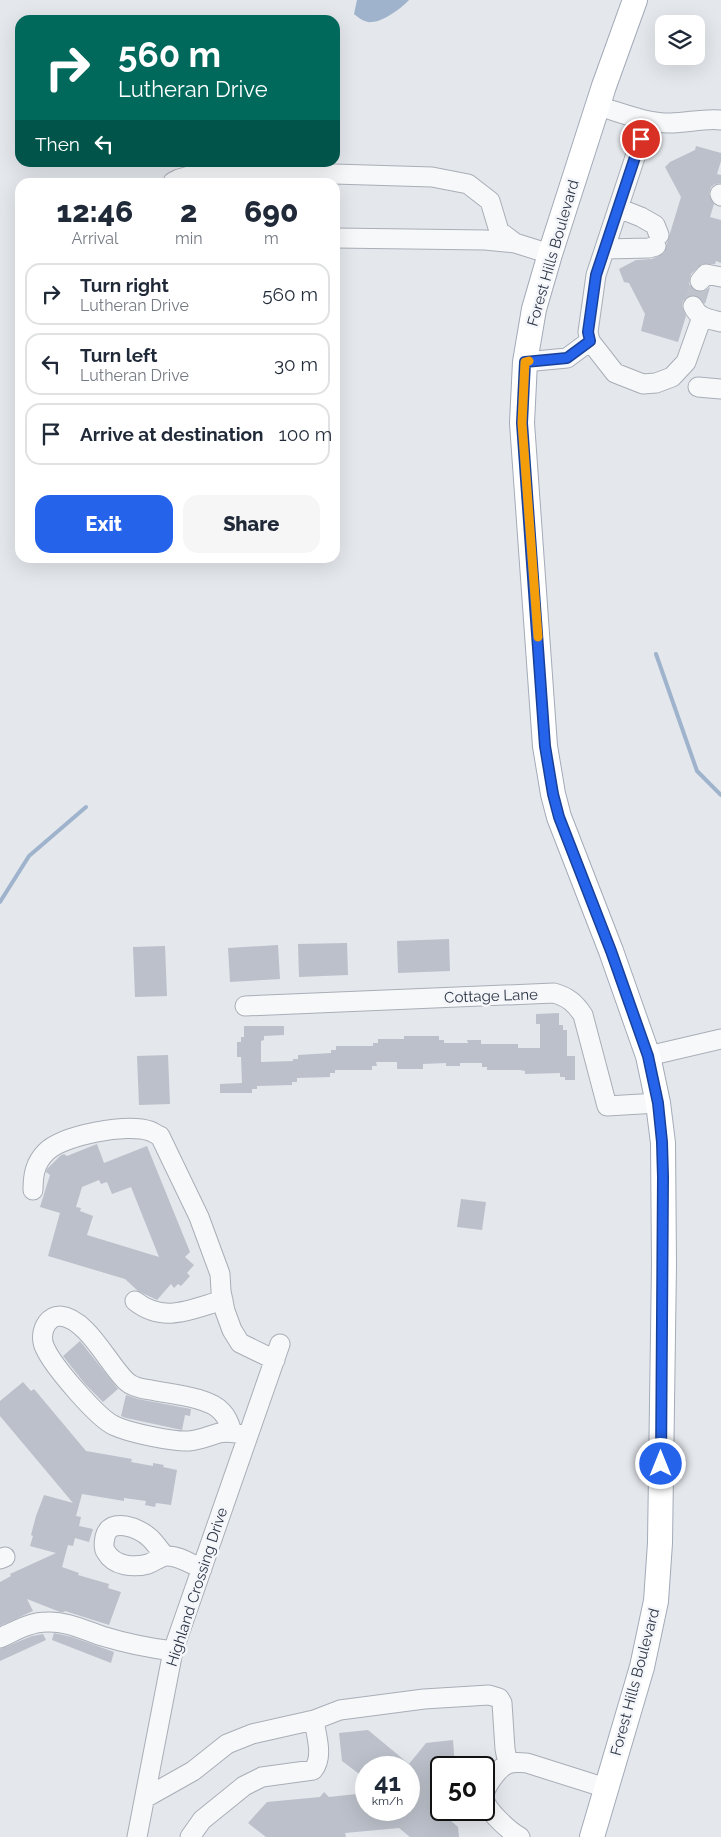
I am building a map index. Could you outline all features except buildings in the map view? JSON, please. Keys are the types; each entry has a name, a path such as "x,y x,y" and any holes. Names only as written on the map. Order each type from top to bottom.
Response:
{"main road":[{"name":"Forest Hills Boulevard","path":"592,1837 642,1667 656,1601 660,1543 664,1264 662,1142 658,1103 648,1056 611,951 559,817 553,794 545,746 522,423 525,362 534,309 598,106 635,0"}],"street":[{"path":"598,106 647,121 671,123 694,120 721,120"},
{"path":"647,121 596,275 588,332 590,341 615,373 643,384 656,383 672,377 686,362 698,312 721,322"},
{"path":"182,178 200,173 334,174 432,177 468,184 490,201 499,231 515,243"},
{"path":"605,249 649,248 657,241 655,225 618,208"},
{"path":"340,238 485,240 515,243 550,254"},
{"path":"700,280 706,274 721,277"},
{"path":"525,362 567,358 590,341"},
{"path":"698,387 721,389"},
{"name":"Cottage Lane","path":"245,1006 554,993 565,996 574,1002 583,1015 606,1106 658,1103"},
{"path":"648,1056 721,1039"},
{"path":"33,1190 33,1175 38,1163 47,1150 61,1143 98,1131 133,1129 150,1131 160,1136 199,1218 220,1274 222,1300 166,1315 148,1310 135,1302"},
{"name":"Highland Crossing Drive","path":"137,1837 173,1651 202,1569 240,1434 277,1352 240,1343 232,1330 222,1300"},
{"path":"56,1316 69,1318 80,1325 127,1382 144,1389 214,1405 222,1411 240,1434 220,1433 197,1440 170,1440 116,1427 107,1422 92,1408 50,1357 43,1341 46,1324 56,1316"},
{"path":"165,1556 178,1558 202,1569"},
{"path":"0,1638 31,1624 61,1622 104,1637 173,1651"},
{"path":"145,1798 193,1770 227,1744 252,1734 314,1720 340,1710 424,1699 489,1695 499,1698 502,1703 505,1750 508,1764"},
{"path":"190,1837 202,1820 244,1786 262,1777 313,1770 319,1753 314,1720"},
{"path":"520,1837 487,1806 484,1797 488,1785 496,1774 508,1764 517,1762 527,1763 606,1788"}],"water":[{"path":"357,0 409,0 386,17 367,22 354,14"}],"waterway":[{"path":"656,654 697,771 721,795"},
{"path":"0,902 29,856 86,807"}],"tunnel":[{"path":"693,306 700,281"}],"slow traffic":[{"path":"529,361 525,362 522,423 538,637"}],"route":[{"path":"641,139 596,275 588,332 590,341 567,358 525,362 522,423 545,746 553,794 559,817 611,951 648,1056 658,1103 662,1142 664,1264 661,1464"}]}
